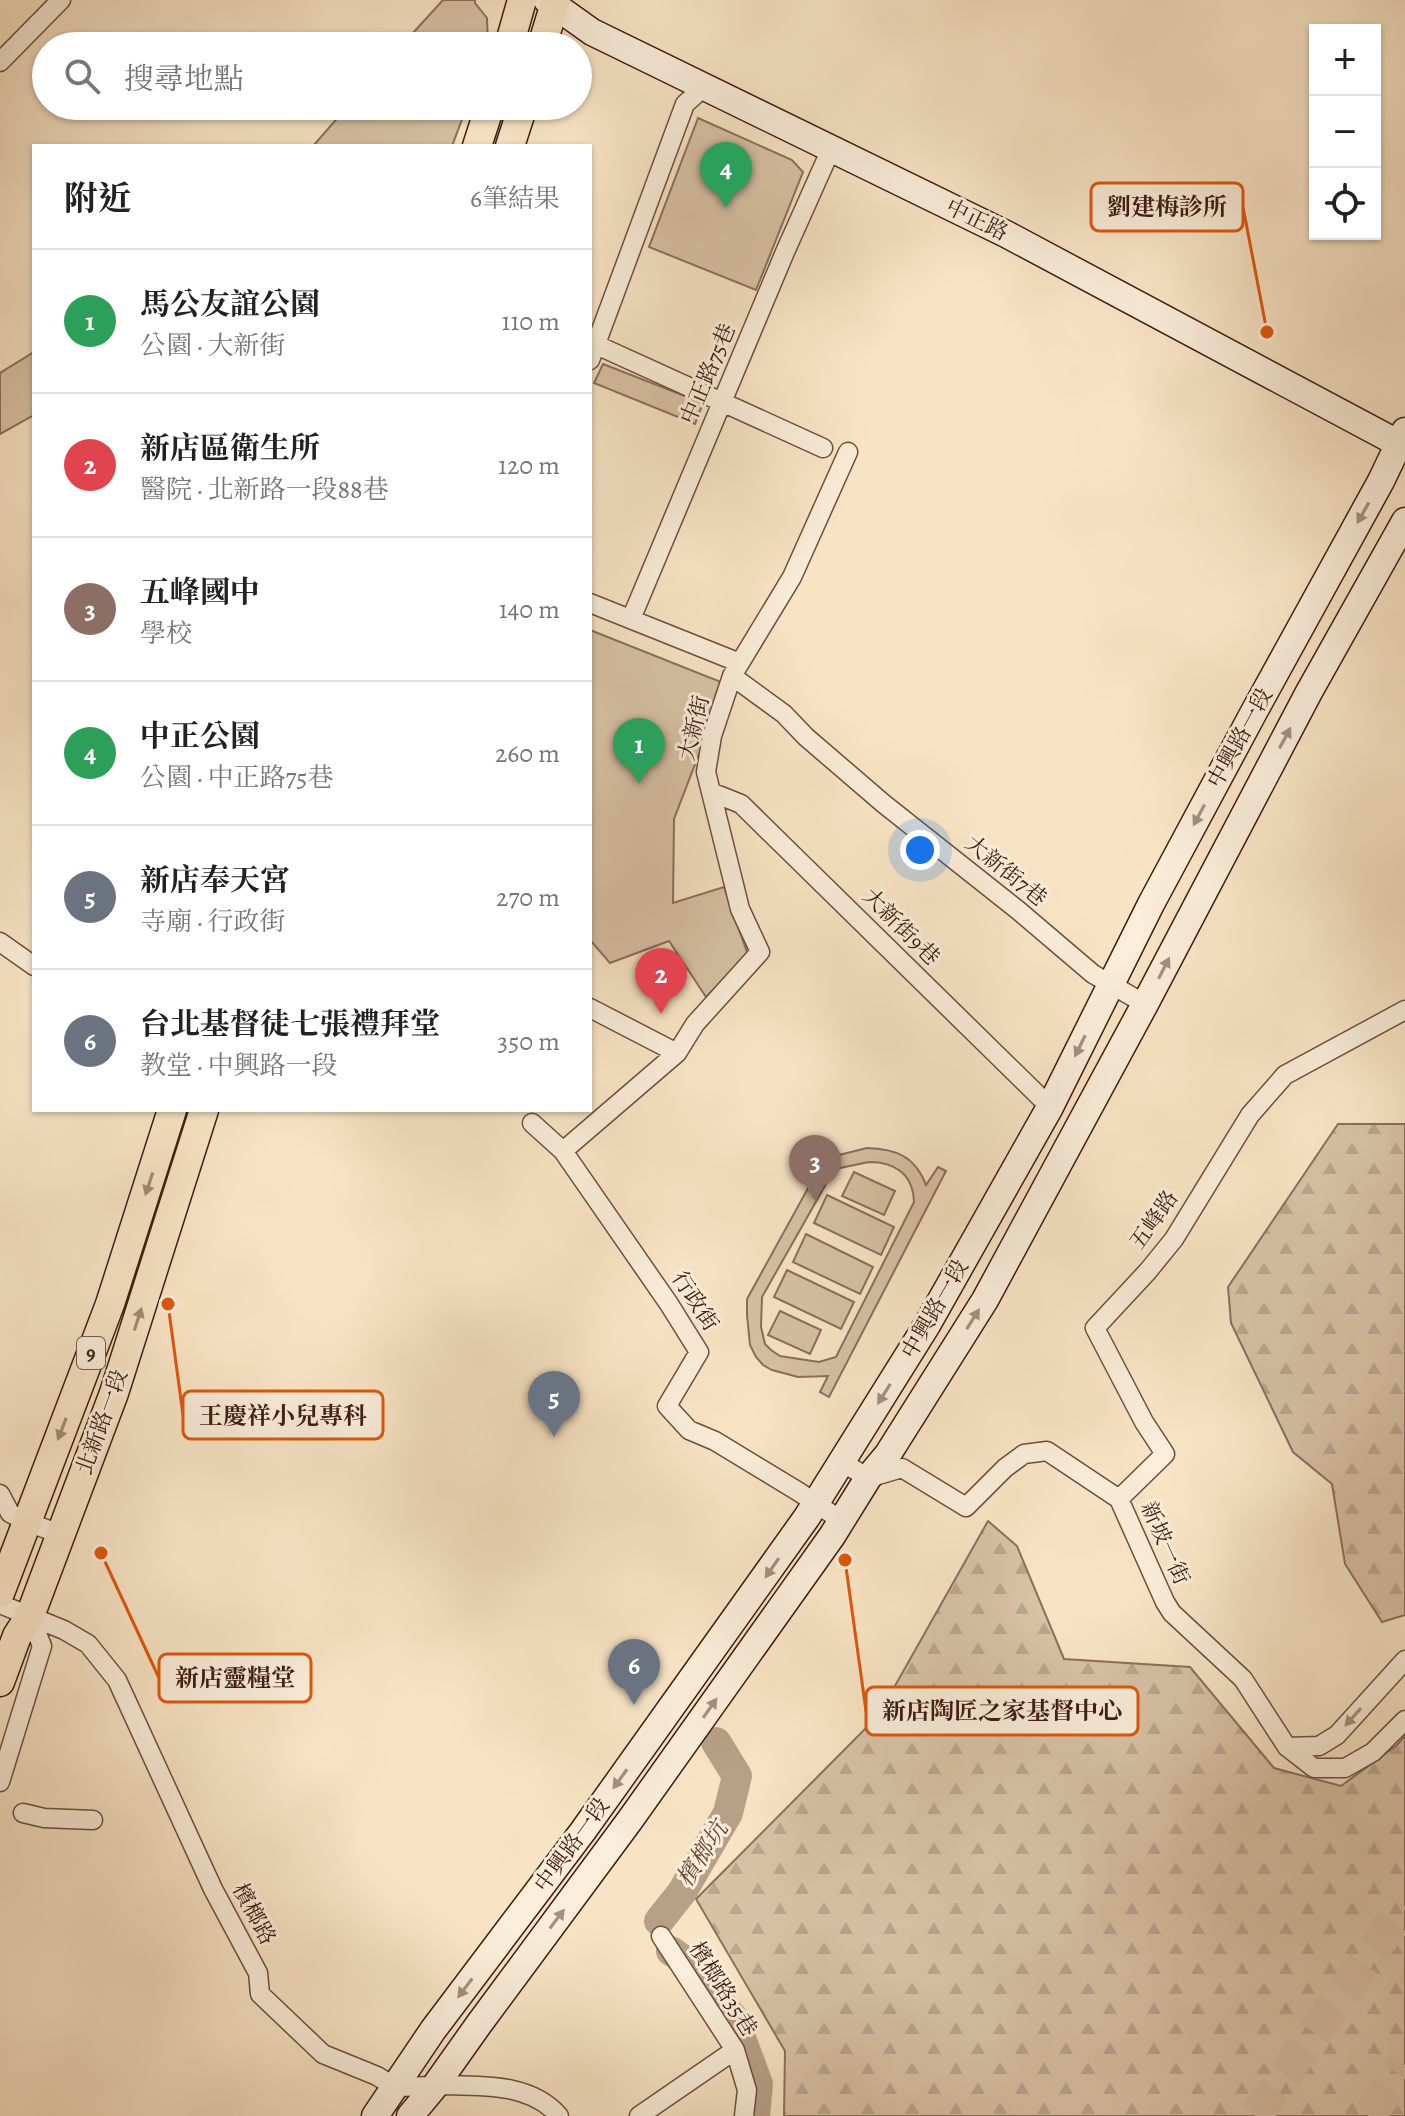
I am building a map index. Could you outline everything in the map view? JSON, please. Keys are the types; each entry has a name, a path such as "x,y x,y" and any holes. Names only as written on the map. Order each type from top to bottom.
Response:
{"main road":[{"path":"513,32 522,0"},
{"path":"545,32 552,2"},
{"path":"478,144 485,120"},
{"path":"511,144 518,120"},
{"name":"北新路一段","path":"0,1593 110,1304 171,1112"},
{"name":"北新路一段","path":"0,1682 17,1636 30,1616 114,1393 203,1112"}],"street":[{"path":"0,62 61,0"},
{"name":"中正路","path":"552,2 592,32 1006,234 1403,440"},
{"path":"704,87 685,104 592,349 823,448"},
{"name":"中正路75巷","path":"631,619 831,149"},
{"name":"中興路一段","path":"375,2116 433,2030 601,1805 816,1503 927,1325 1050,1107 1110,984 1255,710 1403,440"},
{"name":"大新街","path":"677,1053 695,1024 760,952 740,909 706,772 712,736 736,670 792,577 848,452"},
{"name":"中興路一段","path":"410,2116 630,1820 842,1521 985,1300 1145,1004 1283,739 1405,521"},
{"name":"大新街7巷","path":"592,604 631,619 736,670 806,737 884,804 1093,974 1145,1004"},
{"name":"大新街9巷","path":"711,792 741,804 1050,1107"},
{"path":"0,942 32,965"},
{"path":"563,1151 677,1053 592,1009"},
{"name":"五峰路","path":"1119,1499 1165,1454 1144,1422 1095,1328 1174,1239 1250,1115 1285,1075 1405,1010"},
{"name":"行政街","path":"532,1123 563,1151 699,1352 667,1406 689,1430 715,1441 816,1503"},
{"name":"新坡一街","path":"868,1478 902,1468 966,1507 1005,1468 1024,1454 1047,1451 1119,1499 1172,1613 1243,1679 1287,1747 1314,1768 1345,1768 1373,1752 1405,1720"},
{"path":"842,1462 868,1478"},
{"path":"0,1494 10,1513 60,1534"},
{"path":"816,1503 842,1521"},
{"name":"檳榔路","path":"0,1604 64,1630 88,1644 117,1680 213,1889 258,1973 260,1994 323,2054 377,2076 395,2087 439,2085 518,2090 553,2113"},
{"path":"0,1782 42,1646 30,1616"},
{"path":"1287,1747 1319,1746 1337,1735 1405,1660"},
{"path":"23,1813 44,1818 93,1820"},
{"name":"檳榔路35巷","path":"661,1936 735,2050 747,2090 744,2116"},
{"path":"639,2116 735,2050"}],"green space":[{"path":"443,0 475,0 487,18 488,32 414,32"},
{"path":"698,118 792,160 803,172 756,290 649,247"},
{"path":"336,120 462,120 453,144 315,144"},
{"path":"32,353 32,416 0,434 0,373"},
{"path":"603,364 703,403 695,424 594,383"},
{"path":"592,631 726,684 674,819 673,903 724,887 748,955 706,997 669,941 610,963 592,942"},
{"path":"1338,1124 1405,1124 1405,1615 1382,1622 1345,1564 1332,1484 1293,1452 1231,1323 1228,1287"},
{"path":"867,1148 896,1152 916,1167 926,1185 938,1167 946,1171 829,1397 820,1392 828,1376 798,1377 772,1370 756,1357 750,1345 747,1299 818,1170 831,1157","holes":["878,1163 894,1167 906,1177 914,1202 836,1357 819,1362 780,1356 765,1344 761,1327 762,1297 830,1177 840,1168"]},
{"path":"854,1172 895,1191 884,1215 842,1196"},
{"path":"827,1195 894,1227 881,1255 814,1223"},
{"path":"806,1234 873,1267 860,1294 793,1262"},
{"path":"787,1270 854,1302 841,1329 774,1297"},
{"path":"780,1311 821,1330 810,1354 768,1335"},
{"path":"988,1521 1017,1546 1064,1659 1190,1667 1274,1768 1341,1786 1405,1736 1405,2116 784,2116 785,2051 696,1899 878,1716"}],"waterway":[{"name":"檳榔坑","path":"659,1921 682,1892 728,1813 737,1776 716,1742"},
{"name":"檳榔坑","path":"671,1951 684,1960 734,2019 758,2084 755,2116"}],"tunnel":[{"path":"1255,2116 1405,1906"},
{"path":"1369,2116 1405,2065"}],"place":[{"name":"中正公園","path":"726,208"},
{"name":"劉建梅診所","path":"1267,332"},
{"name":"馬公友誼公園","path":"639,784"},
{"name":"新店區衛生所","path":"661,1014"},
{"name":"五峰國中","path":"815,1201"},
{"name":"王慶祥小兒專科","path":"168,1304"},
{"name":"新店奉天宮","path":"554,1437"},
{"name":"新店靈糧堂","path":"101,1553"},
{"name":"新店陶匠之家基督中心","path":"845,1560"},
{"name":"台北基督徒七張禮拜堂","path":"634,1705"}]}
